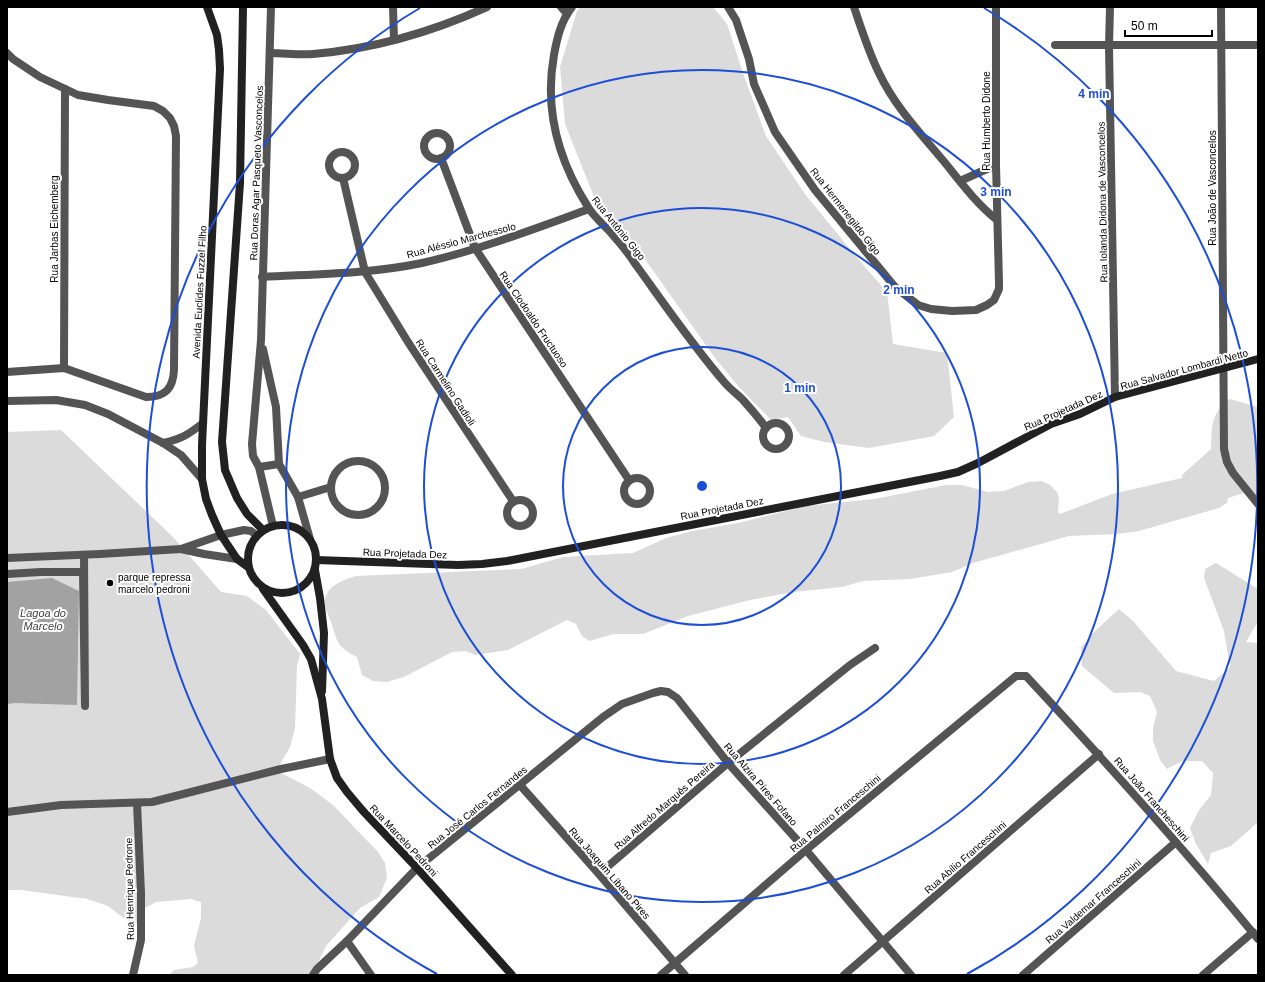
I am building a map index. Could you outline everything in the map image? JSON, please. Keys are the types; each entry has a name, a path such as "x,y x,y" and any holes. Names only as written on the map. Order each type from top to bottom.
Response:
{"street":[{"name":"Avenida Euclides Fuzzel Filho","path":"207,7 217,35 220,69 203,423 202,479 206,499 221,535 237,559 248,567"},
{"path":"243,7 240,183 222,442 225,470 237,498 247,514 263,530"},
{"name":"Rua Doras Agar Pasqueto Vasconcelos","path":"271,7 261,340 252,432 253,456 259,467 273,526"},
{"path":"393,7 394,40"},
{"path":"270,53 311,54 352,50 426,32 487,7"},
{"path":"561,7 569,10"},
{"name":"Rua Hermenegildo Gigo","path":"728,7 740,30 749,59 754,84 775,132 815,190 895,287 918,305 931,309 952,311 976,310 987,305 994,300 999,289 999,283"},
{"path":"854,7 878,72 887,88 906,114 979,204 997,220"},
{"name":"Rua Humberto Didone","path":"996,7 996,165 999,283"},
{"name":"Rua Iolanda Didona de Vasconcelos","path":"1110,7 1109,46 1115,398"},
{"name":"Rua João de Vasconcelos","path":"1221,7 1224,449 1227,462 1258,504"},
{"name":"Rua Antônio Gigo","path":"569,10 557,38 551,71 551,111 559,145 570,176 589,208 636,264 660,300 712,367 727,385 756,414 766,428"},
{"path":"1055,45 1258,45"},
{"path":"7,53 40,77 78,95 154,106 163,111 170,118 174,126 176,144 174,370 173,381 170,388 155,397 146,397 64,368 7,372"},
{"name":"Rua Jarbas Eichemberg","path":"64,368 65,89"},
{"name":"Rua Clodoaldo Fructuoso","path":"441,158 475,248 629,480"},
{"path":"960,181 996,165"},
{"name":"Rua Carmelino Gadioli","path":"343,178 365,272 408,342 513,501"},
{"name":"Rua Aléssio Marchessolo","path":"262,277 365,272 421,263 514,237 589,208"},
{"name":"Rua Doras Agar Pasqueto Vasconcelos","path":"261,340 276,407 279,464 298,497 310,539"},
{"name":"Rua Salvador Lombardi Netto","path":"1115,398 1258,359"},
{"name":"Rua Projetada Dez","path":"316,560 482,564 940,476 958,472 1051,424 1080,414 1115,398"},
{"path":"7,401 56,400 85,405 108,414 163,443 180,455 202,479"},
{"path":"163,443 182,438 203,423"},
{"path":"354,461 363,462 371,464 377,470 383,481 384,493 376,508 361,515 352,514 344,511 337,505 332,496 331,487 332,478 337,470 345,464 354,461"},
{"path":"259,467 279,464"},
{"path":"298,497 331,487"},
{"path":"283,525 294,527 303,532 310,539 315,549 315,570 303,587 294,592 283,594 273,593 263,589 255,582 248,567 247,556 256,535 273,526 283,525"},
{"path":"7,558 181,549 221,535 244,530 251,531 256,535"},
{"path":"181,549 237,559"},
{"path":"7,574 84,572 85,706 84,555"},
{"name":"Rua Marcelo Pedroni","path":"315,570 324,633 322,700"},
{"name":"Rua Marcelo Pedroni","path":"263,589 311,658 322,700 330,759 337,778 363,811 417,868 512,975"},
{"name":"Rua Alfredo Marquês Pereira","path":"599,874 728,763 850,665 875,648"},
{"name":"Rua Palmiro Franceschini","path":"661,975 806,850 1016,676 1026,676"},
{"name":"Rua João Francheschini","path":"1026,676 1099,754 1255,935"},
{"name":"Rua Alzira Píres Fofano","path":"653,693 661,691 668,692 676,698 728,763 806,850 911,975"},
{"name":"Rua José Carlos Fernandes","path":"313,975 317,969 347,941 417,868 604,717 622,704 653,693"},
{"name":"Rua Abilio Franceschini","path":"844,975 1099,754"},
{"path":"7,812 61,805 152,802 281,769 330,759"},
{"name":"Rua Joaquim Líbano Pires","path":"520,785 599,874 685,975"},
{"name":"Rua Henrique Pedrone","path":"133,975 141,940 141,893 137,803"},
{"name":"Rua Valdemar Franceschini","path":"1023,975 1176,842"},
{"path":"1203,975 1255,935"},
{"path":"347,941 371,975"}],"shaded area":[{"path":"581,7 713,7 727,24 766,136 805,194 887,292 893,344 947,353 954,417 934,436 869,448 824,442 801,436 788,417 771,420 739,387 715,358 642,255 620,227 596,202 565,124 560,67 577,11"},
{"path":"1230,399 1258,407 1258,499 1247,492 1228,498 1227,503 1219,508 1139,531 1118,534 1069,536 973,563 952,572 910,579 863,581 842,587 793,592 750,600 688,616 643,634 614,634 589,641 582,636 576,624 567,620 508,650 475,655 466,651 452,652 404,677 387,682 373,681 362,675 357,657 342,647 338,641 326,609 326,598 331,588 340,582 356,576 521,569 563,557 633,553 666,538 692,531 738,523 806,506 874,499 946,485 962,485 988,492 1004,491 1028,482 1042,481 1050,485 1057,492 1059,498 1058,512 1060,514 1112,494 1182,478 1182,475 1211,449 1212,428 1215,415 1223,404"},
{"path":"61,430 173,537 221,592 247,596 266,610 300,654 297,666 295,728 290,747 279,766 279,772 310,788 333,805 378,852 385,863 387,878 379,897 360,908 326,946 312,975 169,975 174,970 193,967 198,963 194,946 201,918 201,902 191,899 156,902 141,910 136,924 129,922 108,906 87,899 21,890 7,890 7,432"},
{"path":"1216,563 1258,589 1258,621 1246,642 1258,643 1258,822 1231,846 1211,853 1208,864 1196,844 1190,828 1199,810 1211,795 1213,773 1202,761 1182,761 1167,769 1160,760 1153,741 1153,728 1157,712 1150,696 1140,692 1114,693 1082,666 1081,648 1093,633 1119,609 1133,621 1176,671 1214,681 1230,667 1224,631 1204,578 1205,569"}],"water":[{"name":"Lagoa do Marcelo","path":"52,578 79,591 77,705 7,704 7,582"}],"place":[{"name":"parque repressa marcelo pedroni","path":"110,583"}]}
